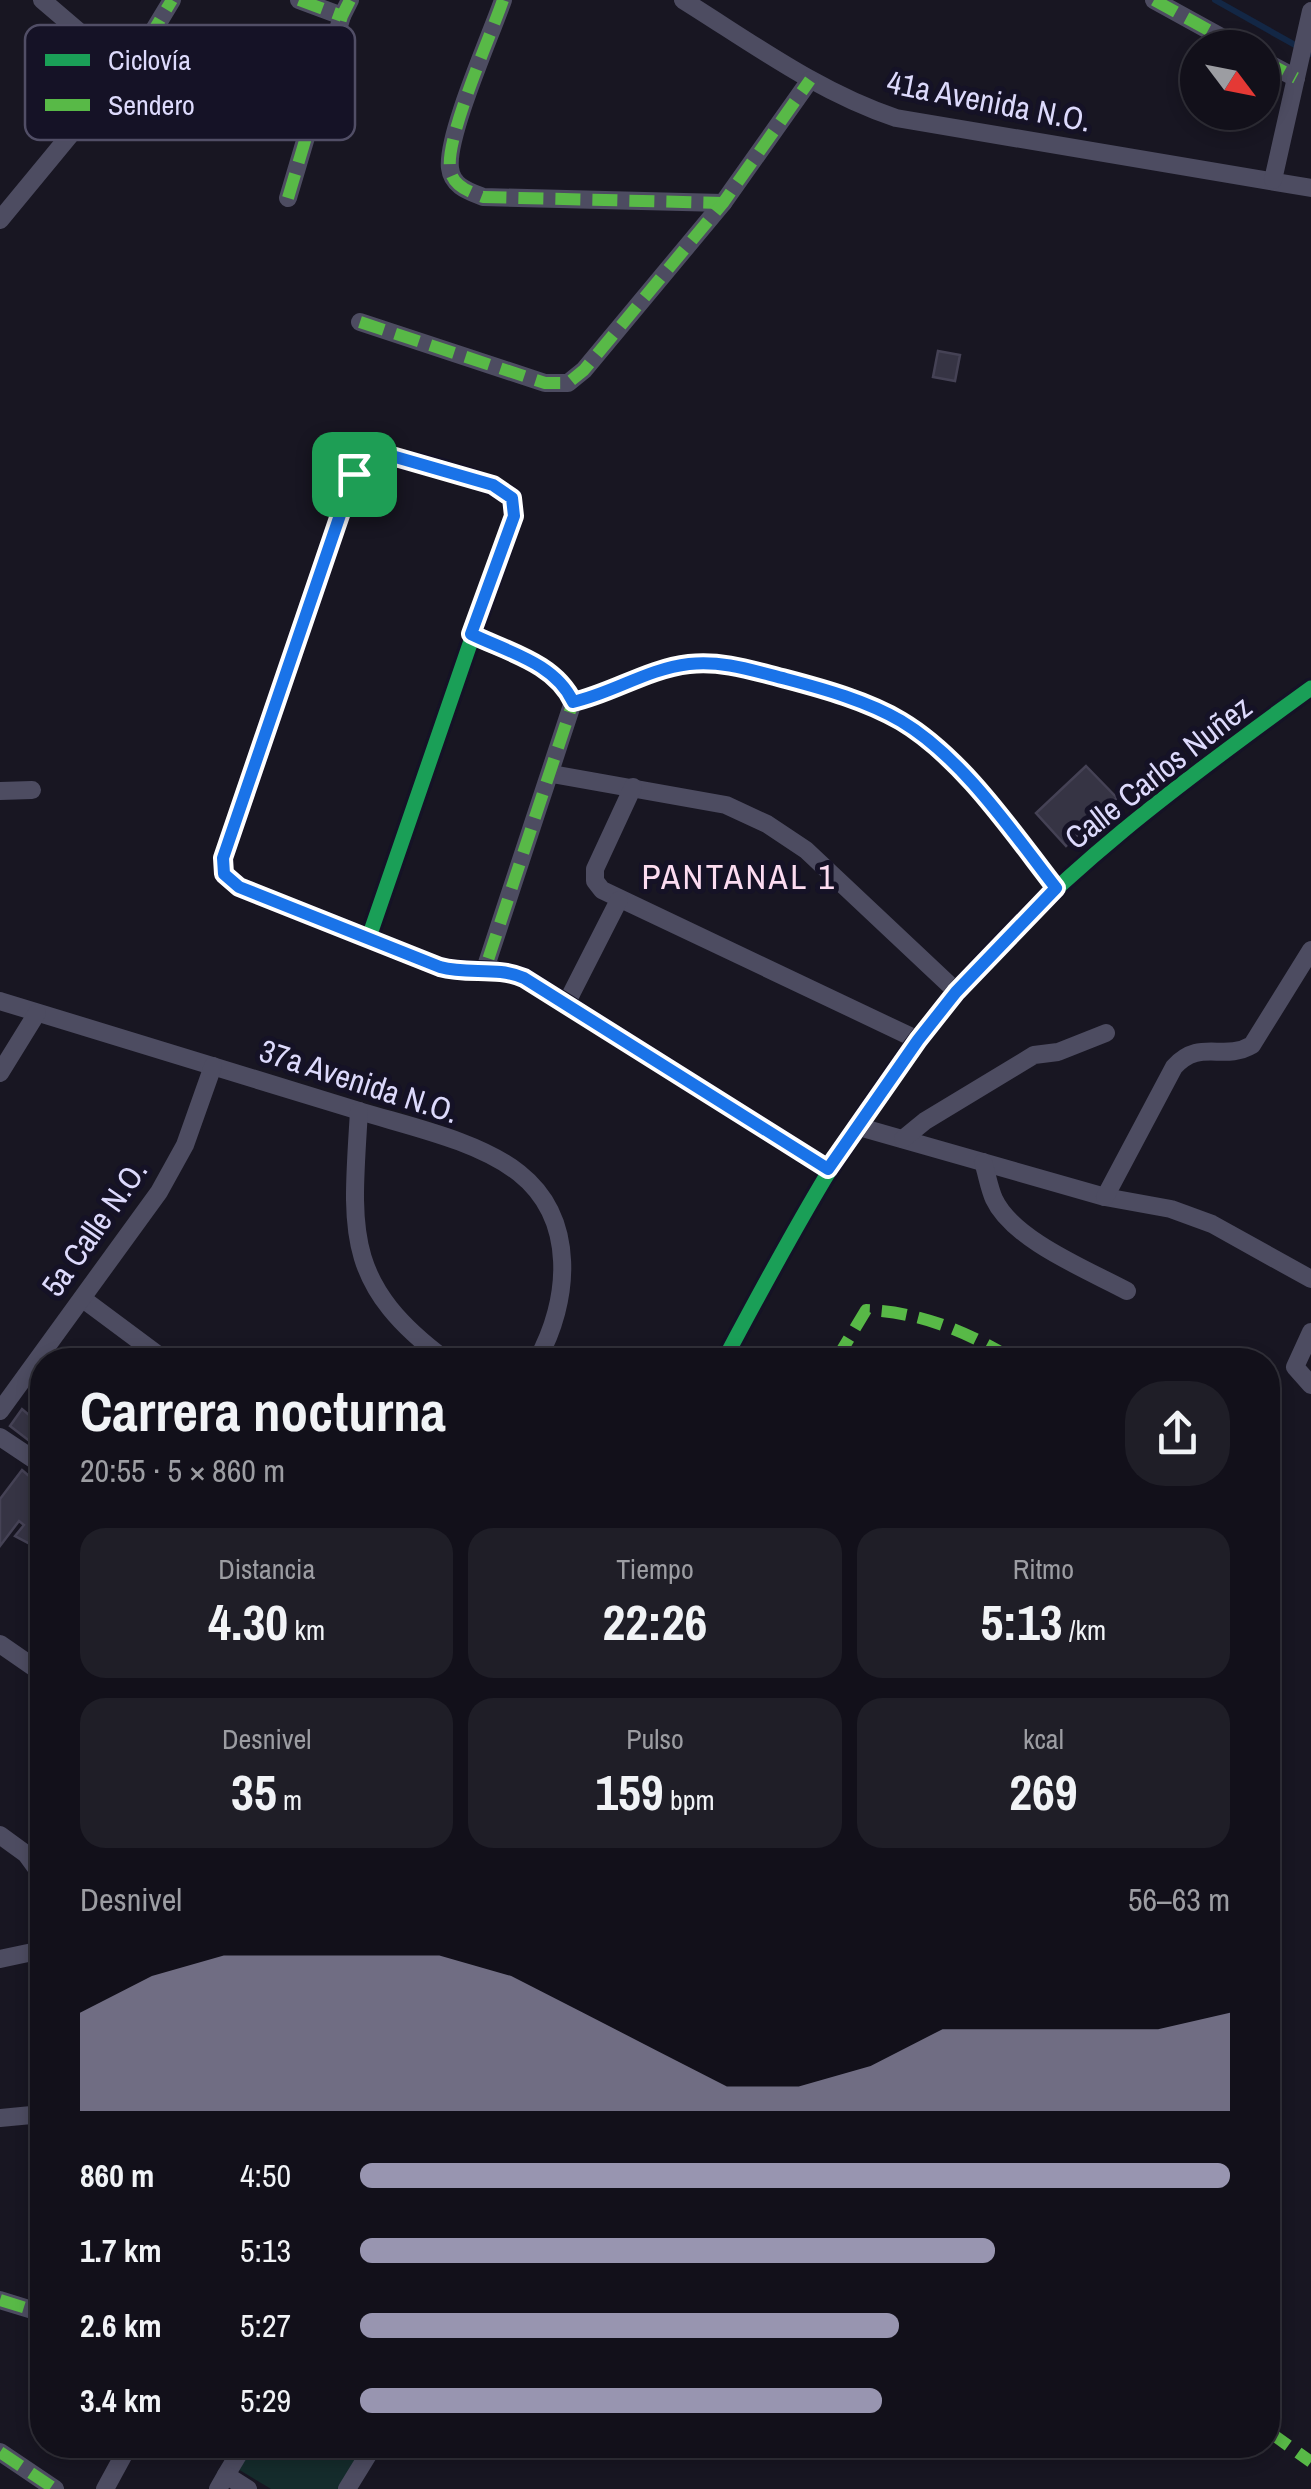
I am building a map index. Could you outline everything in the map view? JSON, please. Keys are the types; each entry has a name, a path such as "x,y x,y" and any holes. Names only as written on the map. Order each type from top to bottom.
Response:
{"street":[{"path":"42,0 71,25"},
{"path":"157,25 172,0"},
{"path":"299,0 346,8"},
{"path":"503,0 452,142 449,170 460,188 483,197 723,203"},
{"name":"41a Avenida N.O.","path":"683,0 810,80 855,104 896,118 1311,188"},
{"path":"1154,0 1208,30"},
{"path":"1273,180 1310,17"},
{"path":"1280,64 1298,69"},
{"path":"360,322 545,383 568,383 584,370 723,203 810,80"},
{"path":"0,220 66,140"},
{"path":"288,198 306,140"},
{"path":"368,938 514,516 512,498 493,485 392,456 369,458 354,474 223,858 224,874 239,887 440,967 462,973 506,970 524,978 828,1169"},
{"path":"471,634 548,670 565,684 573,702 485,969"},
{"path":"573,702 652,671 692,664 733,665 823,689 899,720 924,737 990,803 1056,888"},
{"name":"Calle Carlos Nuñez","path":"730,1348 828,1169 956,992 1056,888 1164,795 1311,688"},
{"path":"552,774 726,804 767,824 806,850 956,992"},
{"path":"633,787 595,869 595,881 602,890 918,1040"},
{"path":"0,791 32,790"},
{"path":"566,1004 619,900"},
{"path":"1105,1197 1174,1067 1185,1055 1199,1050 1228,1053 1252,1045 1311,950"},
{"name":"37a Avenida N.O.","path":"0,1001 489,1154 521,1174 546,1203 559,1232 564,1269 559,1304 544,1348"},
{"path":"0,1073 37,1012"},
{"path":"904,1140 925,1121 1034,1056 1058,1052 1106,1033"},
{"name":"5a Calle N.O.","path":"47,1348 168,1176 185,1145 213,1066"},
{"path":"359,1111 354,1190 358,1242 368,1280 390,1311 430,1348"},
{"path":"856,1126 1105,1197 1171,1209 1212,1224 1311,1279"},
{"path":"983,1162 995,1201 1010,1220 1044,1246 1127,1291"},
{"path":"83,1299 148,1348"},
{"path":"1311,1332 1295,1367 1311,1385"},
{"name":"5a Calle N.O.","path":"0,1412 30,1371"},
{"path":"0,1437 30,1457"},
{"path":"0,1644 30,1665"},
{"path":"0,1835 30,1860"},
{"path":"0,1959 30,1953"},
{"path":"0,2118 30,2115"},
{"path":"0,2300 30,2309"},
{"path":"0,2452 55,2489"},
{"path":"105,2489 122,2458"},
{"path":"236,2458 222,2482 248,2489"},
{"path":"348,2489 366,2458"}],"green space":[{"path":"244,2458 357,2458 339,2489 271,2489 238,2469"}],"building":[{"path":"938,351 960,355 955,381 933,377"},
{"path":"1086,766 1117,798 1066,846 1036,813"},
{"path":"22,1409 29,1415 30,1441 10,1426"},
{"path":"22,1470 30,1477 30,1544 15,1536 24,1525 19,1521 0,1546 0,1499"}],"waterway":[{"path":"1215,0 1311,54"}],"marked path":[{"path":"157,25 172,0"},
{"path":"299,0 342,16"},
{"path":"339,25 350,0"},
{"path":"503,0 455,133 450,168 457,184 483,197 723,203"},
{"path":"1154,0 1208,30"},
{"path":"1280,70 1296,78"},
{"path":"360,322 545,383 568,383 584,370 723,203 810,80"},
{"path":"288,198 305,140"},
{"path":"471,635 543,668 555,677 573,702 485,969 478,970"},
{"path":"843,1348 866,1310 943,1325 992,1348"},
{"path":"0,2300 30,2309"},
{"path":"1280,2440 1311,2462"},
{"path":"0,2452 55,2489"}],"cycle path":[{"path":"369,937 514,516 512,497 498,489 443,468 385,458 369,458 354,474 223,859 224,874 239,887 440,967 504,972 525,978 828,1169"},
{"path":"731,1348 858,1126 954,995 993,951 1078,869 1169,794 1311,688"}],"district":[{"name":"PANTANAL 1","path":"739,876"}],"route":[{"path":"392,456 493,485 512,498 514,516 471,634 548,670 565,684 573,702 652,671 692,664 733,665 823,689 899,720 924,737 990,803 1056,888 956,992 828,1169 524,978 506,970 462,973 440,967 239,887 224,874 223,858 354,474 369,458 392,456"}]}
